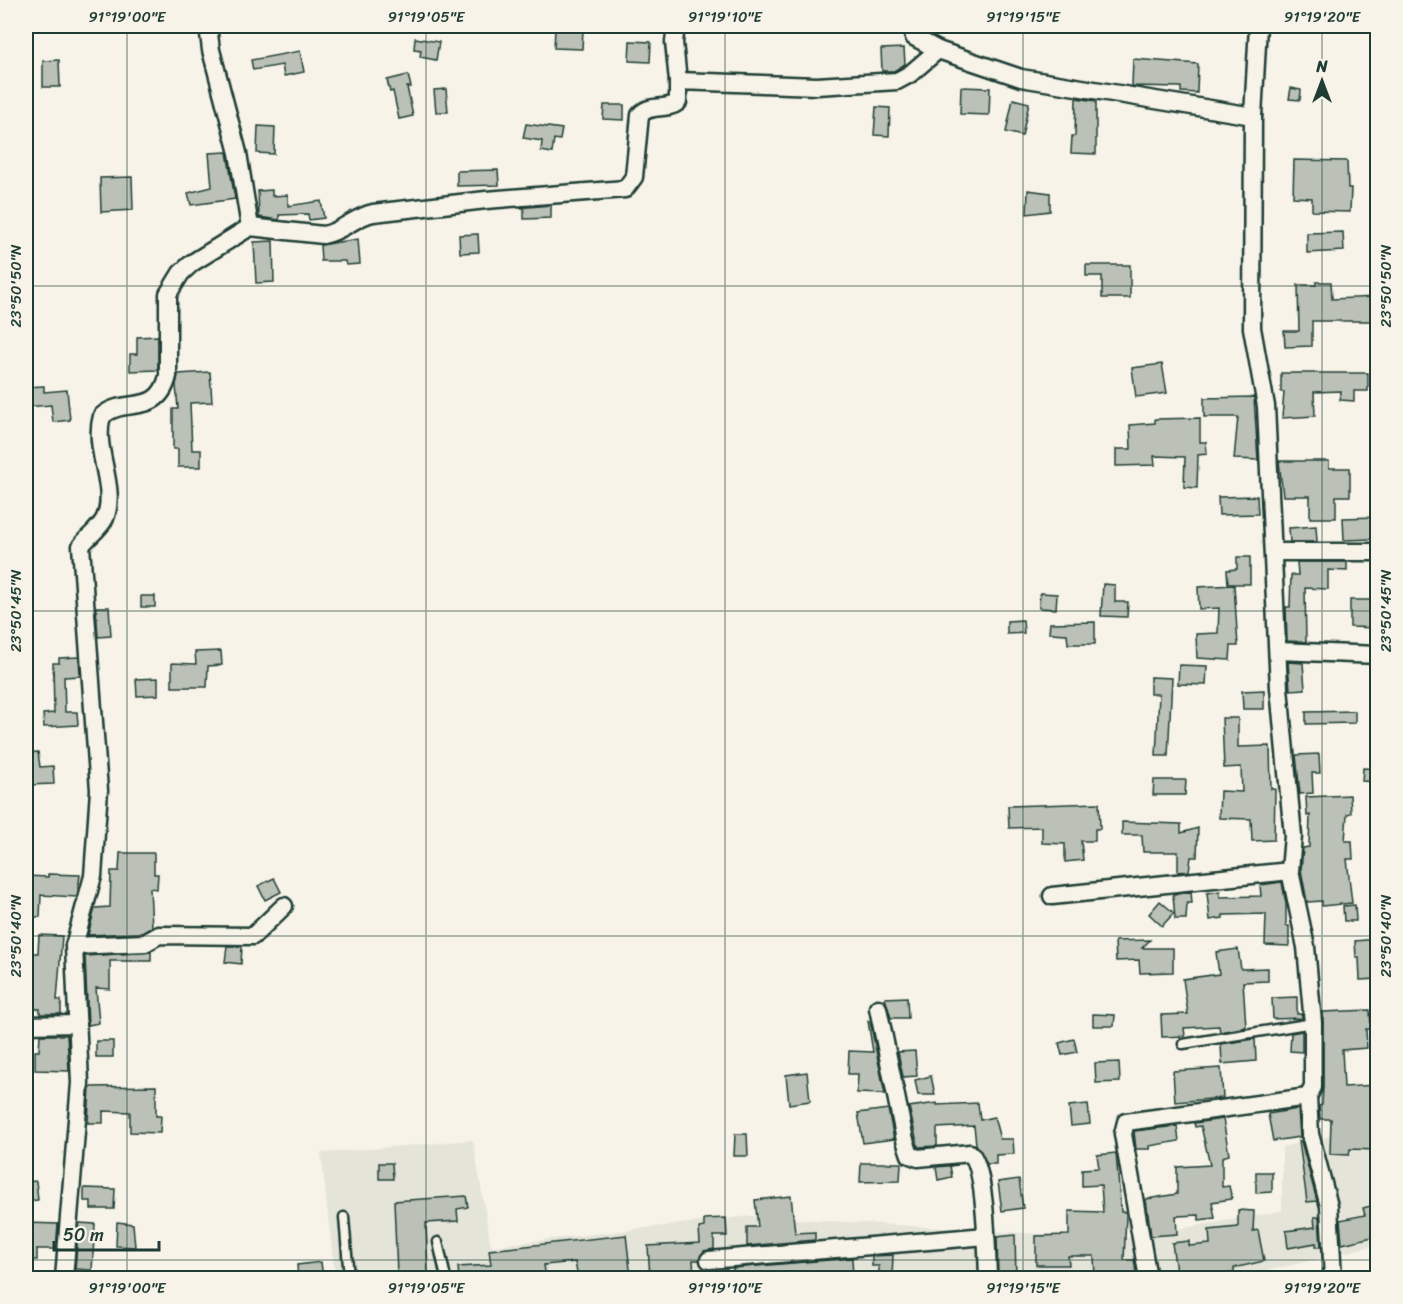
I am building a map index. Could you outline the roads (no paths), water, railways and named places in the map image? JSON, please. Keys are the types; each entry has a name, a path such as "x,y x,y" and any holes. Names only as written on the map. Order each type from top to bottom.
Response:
{"street":[{"path":"208,26 211,50 238,153 250,227"},
{"path":"64,1278 78,1127 78,1024 74,946 93,876 97,838 98,770 80,556 81,546 99,529 108,507 100,422 106,413 148,403 159,397 165,388 168,376 167,305 168,294 174,281 192,263 250,227 322,235 332,233 356,219 373,213 486,200 625,189 634,177 640,115 645,110 674,105 678,102 674,42 676,26"},
{"path":"912,26 914,37 938,50 1021,78 1253,116"},
{"path":"1258,26 1253,116 1252,328 1266,406 1275,552 1278,651 1293,836 1290,871 1306,947 1313,1023 1313,1087 1308,1097 1310,1134 1329,1206 1333,1278"},
{"path":"678,81 817,86 897,81 910,74 938,50"},
{"path":"1275,552 1377,552"},
{"path":"1278,651 1377,655"},
{"path":"1052,896 1290,871"},
{"path":"74,946 145,944 159,935 253,936 284,906"},
{"path":"878,1008 908,1151 913,1157 918,1158 957,1153 973,1155 982,1193 988,1278"},
{"path":"26,1025 78,1024"},
{"path":"1148,1278 1123,1134 1126,1122 1308,1097"},
{"path":"709,1260 986,1236"}],"lane":[{"path":"1183,1044 1313,1023"},
{"path":"344,1217 349,1278"},
{"path":"438,1242 446,1278"}]}
